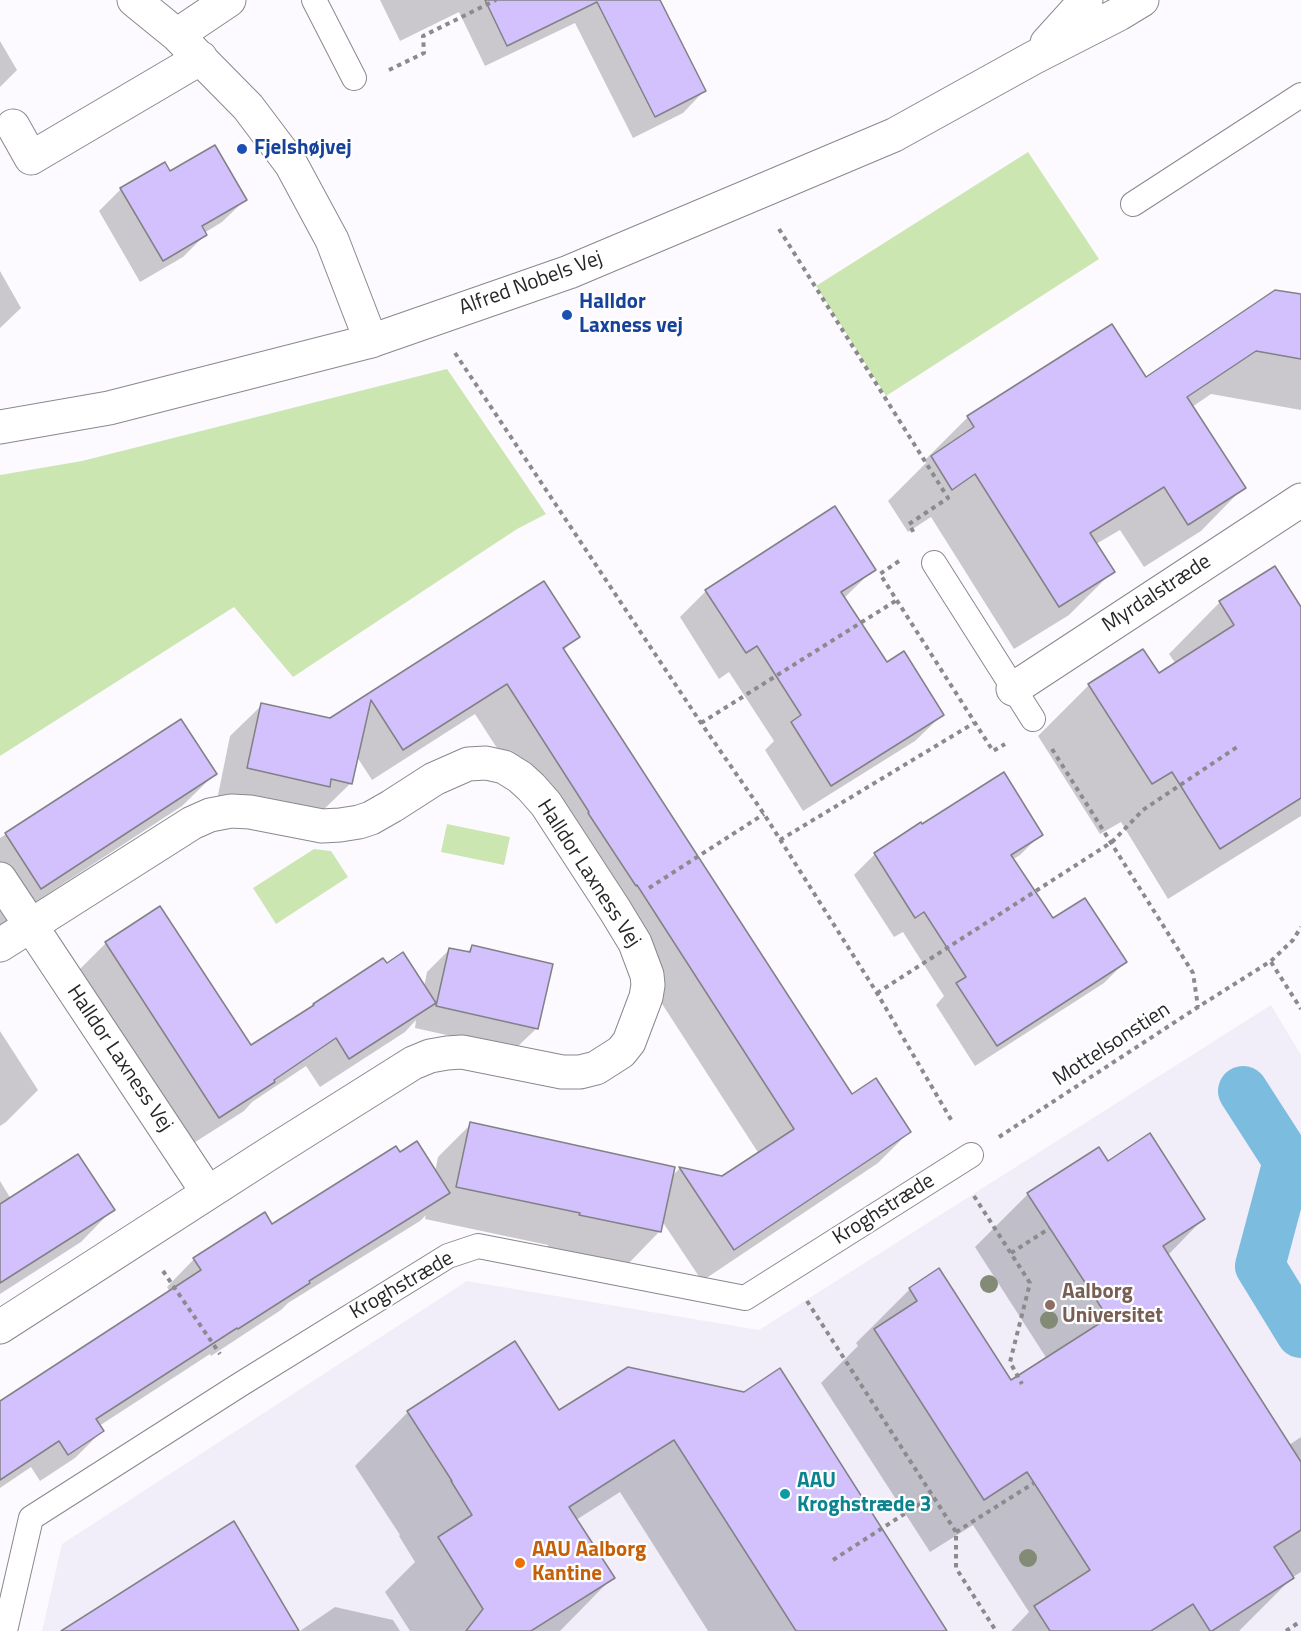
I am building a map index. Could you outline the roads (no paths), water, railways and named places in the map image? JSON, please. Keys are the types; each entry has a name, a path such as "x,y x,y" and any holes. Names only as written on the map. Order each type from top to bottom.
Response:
{"street":[{"path":"134,0 177,34 248,107 291,164 332,240 371,341"},
{"path":"177,34 229,0"},
{"name":"Alfred Nobels Vej","path":"1033,58 1086,0"},
{"name":"Alfred Nobels Vej","path":"0,427 109,408 371,341 569,272 894,135 1142,0"},
{"path":"13,126 31,158 201,58"},
{"name":"Myrdalstræde","path":"1013,689 1301,500"},
{"name":"Halldor Laxness Vej","path":"0,945 192,823 210,815 231,811 250,812 322,826 350,824 370,818 434,779 468,764 486,763 504,767 520,777 546,804 635,943 643,960 648,985 646,997 629,1042 621,1052 596,1068 580,1072 562,1072 462,1052 430,1056 413,1063 0,1327"},
{"name":"Halldor Laxness Vej","path":"0,879 208,1193"}],"lane":[{"path":"314,0 354,78"},
{"path":"1133,204 1301,95"},
{"path":"934,563 1033,719"},
{"name":"Kroghstræde","path":"5,1631 31,1518 241,1384 448,1257 478,1246 744,1298 963,1160"}],"waterway":[{"path":"1243,1091 1288,1161 1260,1266 1301,1333"}],"place":[{"name":"Fjelshøjvej","path":"242,149"},
{"name":"Halldor Laxness vej","path":"567,315"},
{"name":"Aalborg Universitet","path":"1050,1305"},
{"name":"AAU Kroghstræde 3","path":"785,1494"},
{"name":"AAU Aalborg Kantine","path":"520,1563"}]}
